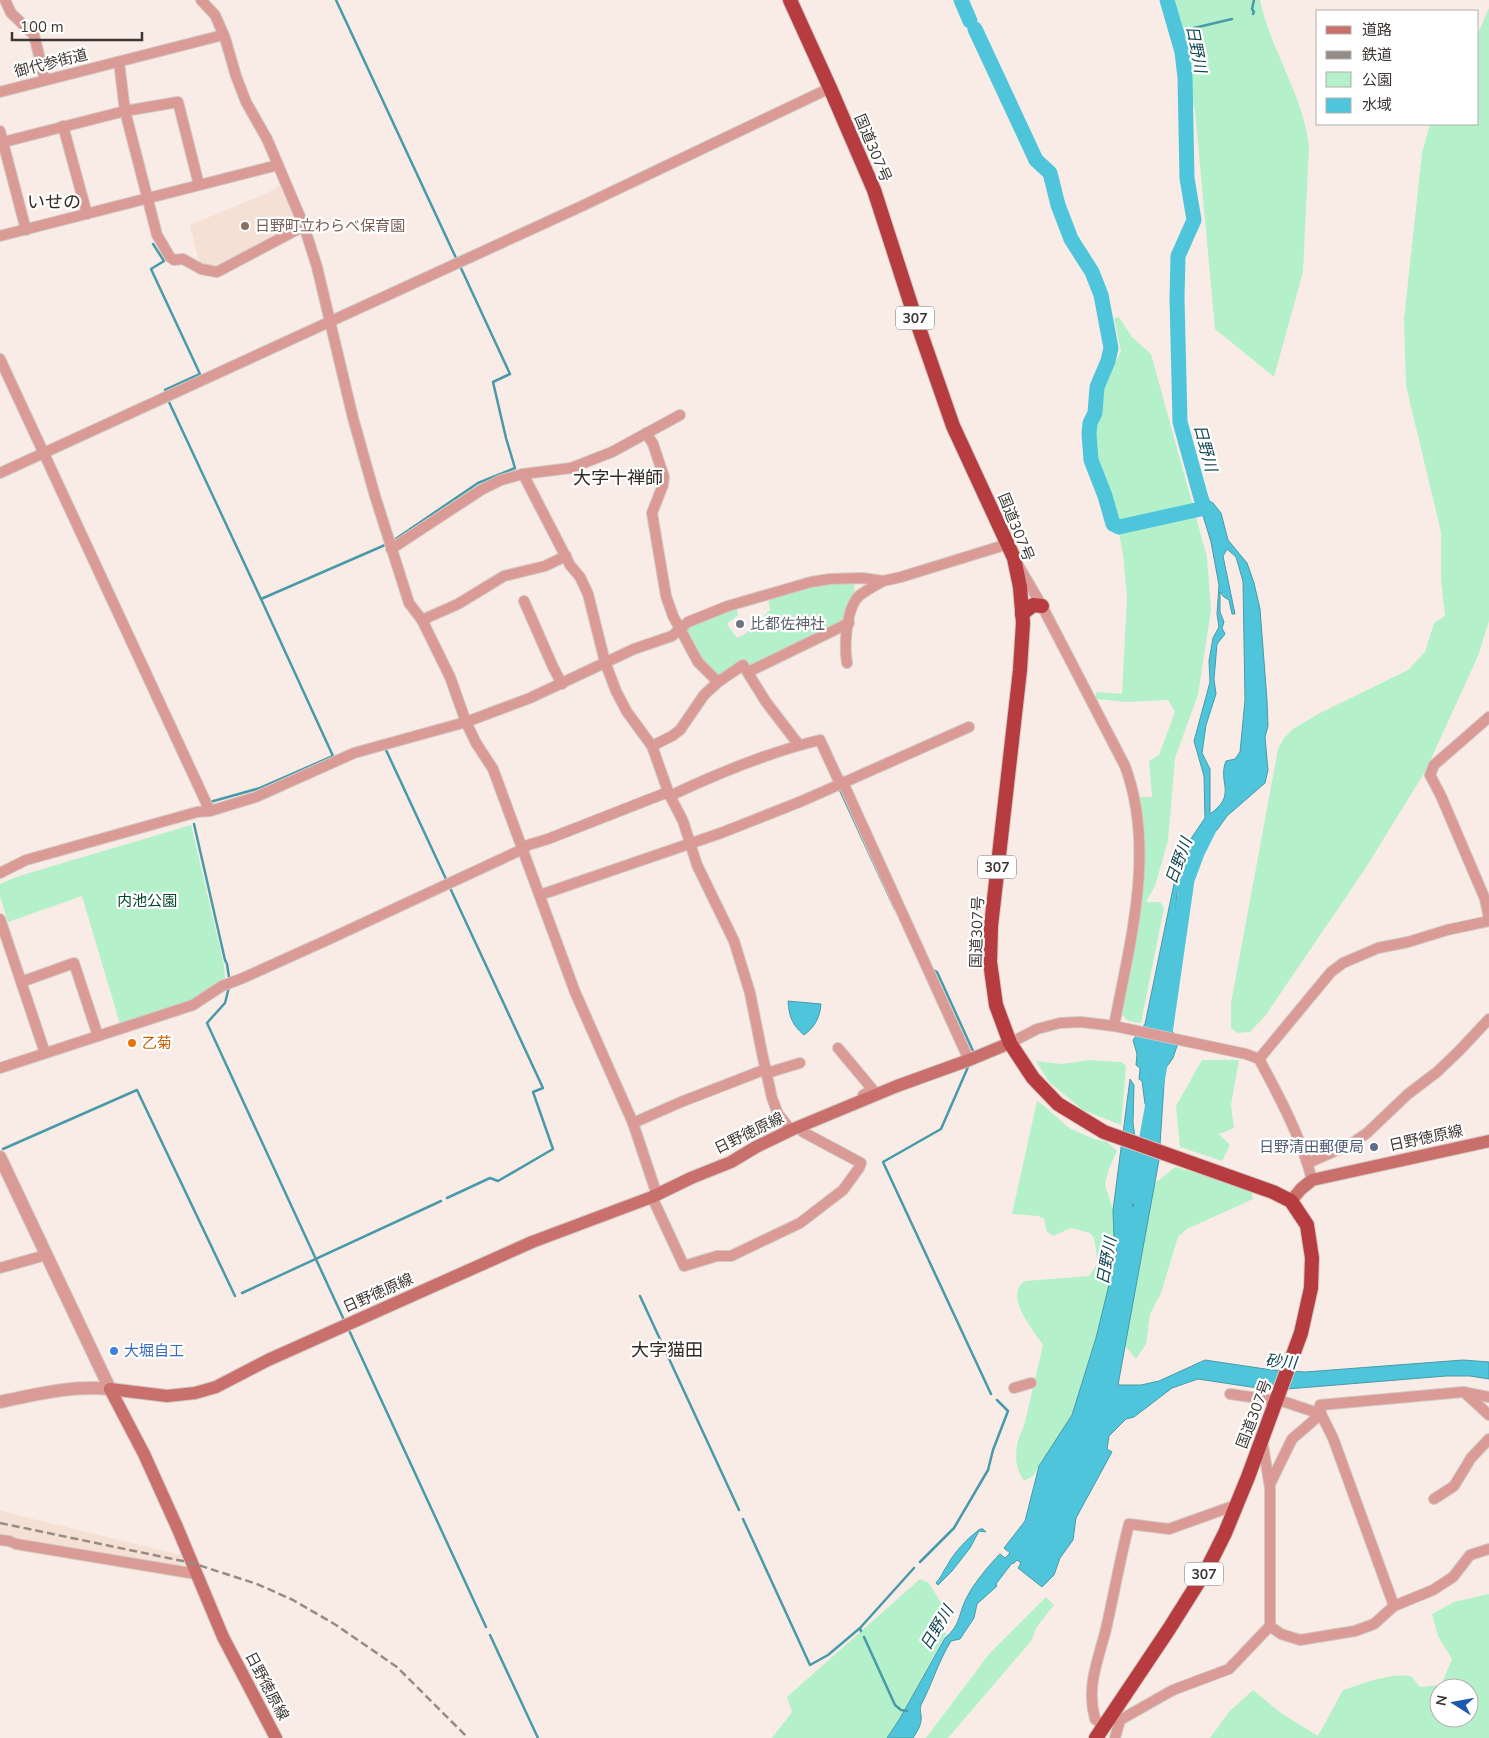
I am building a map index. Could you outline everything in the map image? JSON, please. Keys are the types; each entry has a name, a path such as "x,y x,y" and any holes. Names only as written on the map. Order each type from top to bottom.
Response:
{"highway":[{"name":"国道307号","path":"790,0 874,190 953,426 1014,558 1020,587 1022,614 1020,670 991,926 990,962 996,1005 1010,1043 1033,1078 1058,1104 1104,1132 1274,1192 1291,1202 1307,1225 1312,1266 1311,1288 1301,1333 1280,1398 1262,1438 1225,1533 1208,1567 1112,1720 1096,1738"},
{"path":"1022,614 1033,605 1042,606"}],"main road":[{"name":"日野徳原線","path":"110,1389 167,1396 196,1393 216,1387 268,1360 532,1242 654,1196 690,1178 731,1162 756,1147 795,1129 897,1086 1010,1043"},
{"name":"日野徳原線","path":"1312,1180 1489,1141"},
{"path":"1291,1202 1301,1189 1312,1180"},
{"name":"日野徳原線","path":"110,1389 144,1454 177,1527 223,1638 276,1738"}],"street":[{"path":"5,0 11,13 34,35 45,80"},
{"path":"201,0 215,15 246,102 267,139 304,226 330,321 353,418 391,549 409,602 422,620 450,677 466,722 476,743 493,769 582,1008 632,1122 654,1196 684,1266 717,1256 731,1256 800,1223 842,1190 861,1163 795,1129 778,1114 772,1098 750,993 734,941 697,865 683,821 669,794 652,746 627,712 616,691 605,662 588,594 580,577 570,566 524,474"},
{"name":"御代参街道","path":"0,92 224,36"},
{"path":"119,62 124,111 157,235 170,257 174,260 182,258 201,269 217,272 304,226"},
{"path":"0,473 582,206 830,88"},
{"path":"2,143 124,111 178,102 199,185"},
{"path":"63,126 87,214"},
{"path":"0,131 26,230"},
{"path":"0,236 278,166"},
{"path":"0,359 210,811"},
{"path":"391,549 481,490 501,480 524,474 571,468 612,452 680,415"},
{"path":"646,433 653,444 664,477 663,485 652,513 666,596 673,616 698,662 718,682"},
{"path":"847,663 845,652 849,623 851,612 859,596 884,581 1008,544"},
{"path":"422,620 458,604 504,576 544,566 566,556"},
{"path":"1014,558 1042,606 1131,782 1136,811 1140,864 1134,922 1114,1026"},
{"path":"0,872 44,854 197,812 210,811 256,797 354,753 466,722 530,698 634,649 672,636 688,622 728,606 811,582 830,579 862,578 884,581"},
{"path":"524,601 562,684"},
{"path":"748,672 849,623"},
{"path":"652,746 680,730 704,694 743,665 766,702 799,745"},
{"path":"1259,1059 1331,972 1343,963 1378,948 1408,942 1489,919 1485,899 1441,796 1430,775 1434,765 1489,717"},
{"path":"540,895 757,819 969,727"},
{"path":"0,1068 193,1005 222,986 317,945 523,850 528,845 663,794 674,794 735,766 820,740 837,777 845,787 969,1060"},
{"path":"0,920 45,1053"},
{"path":"21,982 74,963 98,1036"},
{"path":"1308,1163 1351,1144 1367,1133 1408,1094 1437,1072 1489,1019"},
{"path":"1010,1043 1037,1029 1060,1023 1081,1022 1129,1029 1246,1054 1259,1059 1280,1098 1308,1163 1312,1180"},
{"path":"838,1048 873,1090 853,1100 854,1105"},
{"path":"632,1122 766,1071 800,1063"},
{"path":"0,1157 110,1389"},
{"path":"0,1268 46,1254"},
{"path":"1014,1388 1031,1383"},
{"path":"0,1402 71,1388 93,1387 110,1389"},
{"path":"1230,1394 1260,1400 1280,1398 1320,1409 1463,1392 1489,1397"},
{"path":"1463,1392 1489,1415"},
{"path":"1270,1484 1292,1439 1320,1409"},
{"path":"1320,1409 1394,1606"},
{"path":"1236,1505 1169,1529 1129,1524 1118,1565 1106,1629 1094,1666 1092,1710 1095,1719 1112,1720 1173,1690 1230,1669 1270,1626 1270,1484 1262,1438"},
{"path":"1434,1499 1454,1486 1470,1458 1489,1439"},
{"path":"0,1540 196,1574"},
{"path":"1270,1626 1281,1634 1300,1640 1355,1631 1374,1624 1394,1606 1433,1590 1453,1577 1470,1555 1489,1549"},
{"path":"1112,1720 1115,1738"}],"shaded area":[{"name":"日野町立わらべ保育園","path":"282,184 300,223 218,268 206,266 199,262 190,225 267,193"},
{"path":"0,1510 181,1555 184,1566 181,1568 0,1537"}],"green space":[{"path":"1175,0 1260,0 1271,37 1294,90 1306,127 1309,146 1303,272 1274,377 1215,329 1195,111 1179,46"},
{"path":"1489,8 1489,621 1478,656 1426,770 1365,869 1265,1016 1250,1032 1238,1033 1231,1028 1231,1003 1278,749 1284,738 1293,729 1320,713 1408,670 1425,652 1434,623 1445,616 1441,579 1441,532 1406,386 1404,319 1422,153 1430,125 1479,125 1479,31"},
{"path":"1119,317 1132,337 1151,354 1207,557 1211,610 1198,695 1175,758 1168,841 1155,886 1146,902 1160,902 1164,908 1141,1023 1128,1021 1121,1013 1143,846 1138,797 1152,797 1149,761 1159,755 1175,712 1168,700 1126,702 1096,699 1096,692 1122,694 1127,596 1123,555 1114,505 1095,458 1093,425 1101,410 1104,386 1121,351 1114,318"},
{"path":"854,579 855,597 844,621 750,667 719,678 701,661 683,630 692,622 736,605 738,615 727,624 737,638 745,634 770,610 768,597 812,585"},
{"name":"内池公園","path":"191,825 224,965 225,979 193,999 120,1024 82,896 8,922 0,896 0,884 19,876"},
{"path":"1089,1060 1121,1062 1126,1066 1121,1125 1083,1110 1049,1082 1036,1061 1062,1064"},
{"path":"1202,1060 1239,1060 1231,1105 1234,1128 1219,1134 1230,1145 1222,1161 1180,1147 1176,1106"},
{"path":"1037,1101 1069,1128 1094,1139 1107,1142 1117,1151 1105,1184 1113,1210 1114,1239 1117,1252 1096,1338 1072,1415 1033,1476 1024,1481 1016,1461 1017,1446 1024,1426 1043,1345 1022,1313 1017,1295 1019,1287 1025,1281 1089,1276 1097,1264 1094,1238 1090,1233 1071,1228 1053,1236 1047,1232 1044,1219 1038,1216 1012,1214"},
{"path":"1175,1167 1251,1189 1253,1199 1187,1229 1178,1237 1161,1293 1150,1314 1146,1344 1136,1359 1121,1341 1144,1192"},
{"path":"920,1579 929,1583 943,1606 939,1623 946,1634 889,1738 772,1738 792,1712 787,1697"},
{"path":"1489,1594 1489,1738 1210,1738 1229,1712 1253,1690 1281,1713 1318,1736 1343,1690 1377,1679 1402,1675 1411,1676 1420,1687 1429,1686 1429,1728 1479,1728 1479,1678 1444,1678 1452,1659 1438,1636 1432,1614 1454,1602"},
{"path":"1046,1597 1054,1605 1036,1628 1032,1640 948,1738 926,1738 989,1654"}],"water":[{"path":"1198,488 1203,497 1213,503 1221,513 1228,540 1247,563 1254,583 1260,609 1267,700 1268,726 1265,737 1268,770 1265,783 1227,816 1217,830 1196,851 1177,892 1166,1014 1170,1029 1176,1035 1177,1046 1173,1058 1165,1069 1159,1160 1118,1385 1141,1385 1159,1381 1205,1360 1272,1370 1305,1372 1463,1360 1489,1362 1489,1379 1470,1376 1446,1376 1287,1389 1264,1389 1198,1379 1172,1388 1134,1417 1126,1419 1109,1436 1107,1449 1112,1452 1076,1518 1073,1540 1060,1558 1054,1575 1042,1587 1018,1568 1021,1563 1017,1560 1012,1563 996,1584 997,1586 977,1604 974,1618 960,1639 951,1641 946,1649 921,1705 921,1722 913,1738 887,1738 945,1638 957,1624 964,1603 974,1586 1000,1554 1005,1558 1010,1553 1004,1548 1025,1521 1039,1466 1072,1415 1096,1338 1117,1252 1114,1239 1113,1210 1130,1079 1134,1085 1133,1123 1137,1152 1131,1196 1133,1207 1146,1154 1151,1112 1145,1104 1142,1081 1139,1079 1140,1068 1136,1065 1137,1054 1133,1040 1145,1024 1176,874 1188,843 1205,818 1204,776 1194,741 1210,682 1209,661 1213,638 1219,627 1217,614 1219,585 1211,542 1195,489","holes":["1227,549 1236,557 1243,581 1245,700 1240,752 1235,759 1226,761 1224,769 1225,794 1218,807 1210,814 1210,769 1202,753 1206,725 1216,694 1214,679 1217,644 1225,634 1222,628 1224,622 1220,612 1220,592 1229,600 1232,614 1235,614 1223,556","1157,1061 1162,1067 1156,1105 1151,1102 1150,1086 1152,1070"]},
{"path":"788,1001 821,1004 816,1021 804,1035 792,1020"},
{"path":"980,1529 986,1532 979,1531 970,1548 938,1585 936,1583 953,1556"}],"waterway":[{"path":"336,0 456,258"},
{"path":"961,0 970,21"},
{"name":"日野川","path":"1167,0 1182,52 1185,77 1187,178 1194,220 1178,256 1177,298 1180,422 1204,506"},
{"path":"1253,14 1254,0"},
{"path":"1177,32 1232,19"},
{"path":"975,29 1036,160 1050,173 1058,205 1071,239 1092,272 1101,295 1111,348 1108,361 1097,387 1095,413 1090,423 1089,434 1091,460 1105,496 1113,524 1119,527 1205,508"},
{"path":"153,244 164,261 151,269 200,374 165,390"},
{"path":"394,540 478,483 515,468 493,382 510,374 460,266"},
{"path":"169,402 261,599"},
{"path":"210,802 260,788 333,756 261,599 385,545"},
{"path":"386,750 446,879"},
{"path":"840,790 895,909"},
{"path":"194,824 229,977"},
{"name":"日野川","path":"1136,1197 1162,1054 1187,880 1197,853 1209,829"},
{"path":"447,1198 490,1178 498,1181 553,1149 533,1092 543,1088 451,890"},
{"path":"933,970 937,972 973,1051"},
{"path":"229,987 225,1003 207,1023 344,1320"},
{"path":"968,1067 941,1129 883,1162 991,1394"},
{"path":"3,1149 137,1090 235,1296"},
{"path":"242,1293 441,1201"},
{"path":"640,1296 739,1510"},
{"path":"348,1328 486,1627"},
{"path":"920,1562 954,1528 988,1470 993,1450 1008,1411 997,1400"},
{"path":"743,1519 810,1665 828,1655 860,1628"},
{"path":"861,1631 860,1628 914,1568"},
{"path":"490,1635 538,1738"},
{"path":"864,1637 895,1705 901,1710 907,1711"}],"railway":[{"path":"0,1523 192,1563 257,1584 293,1600 336,1625 397,1667 468,1738"}],"place":[{"name":"日野町立わらべ保育園","path":"245,226"},
{"name":"比都佐神社","path":"740,624"},
{"name":"乙菊","path":"132,1043"},
{"name":"日野清田郵便局","path":"1374,1147"},
{"name":"大堀自工","path":"114,1351"}],"district":[{"name":"いせの","path":"54,202"},
{"name":"大字十禅師","path":"618,478"},
{"name":"大字猫田","path":"667,1350"}],"water label":[{"name":"砂川","path":"1281,1362"}]}
